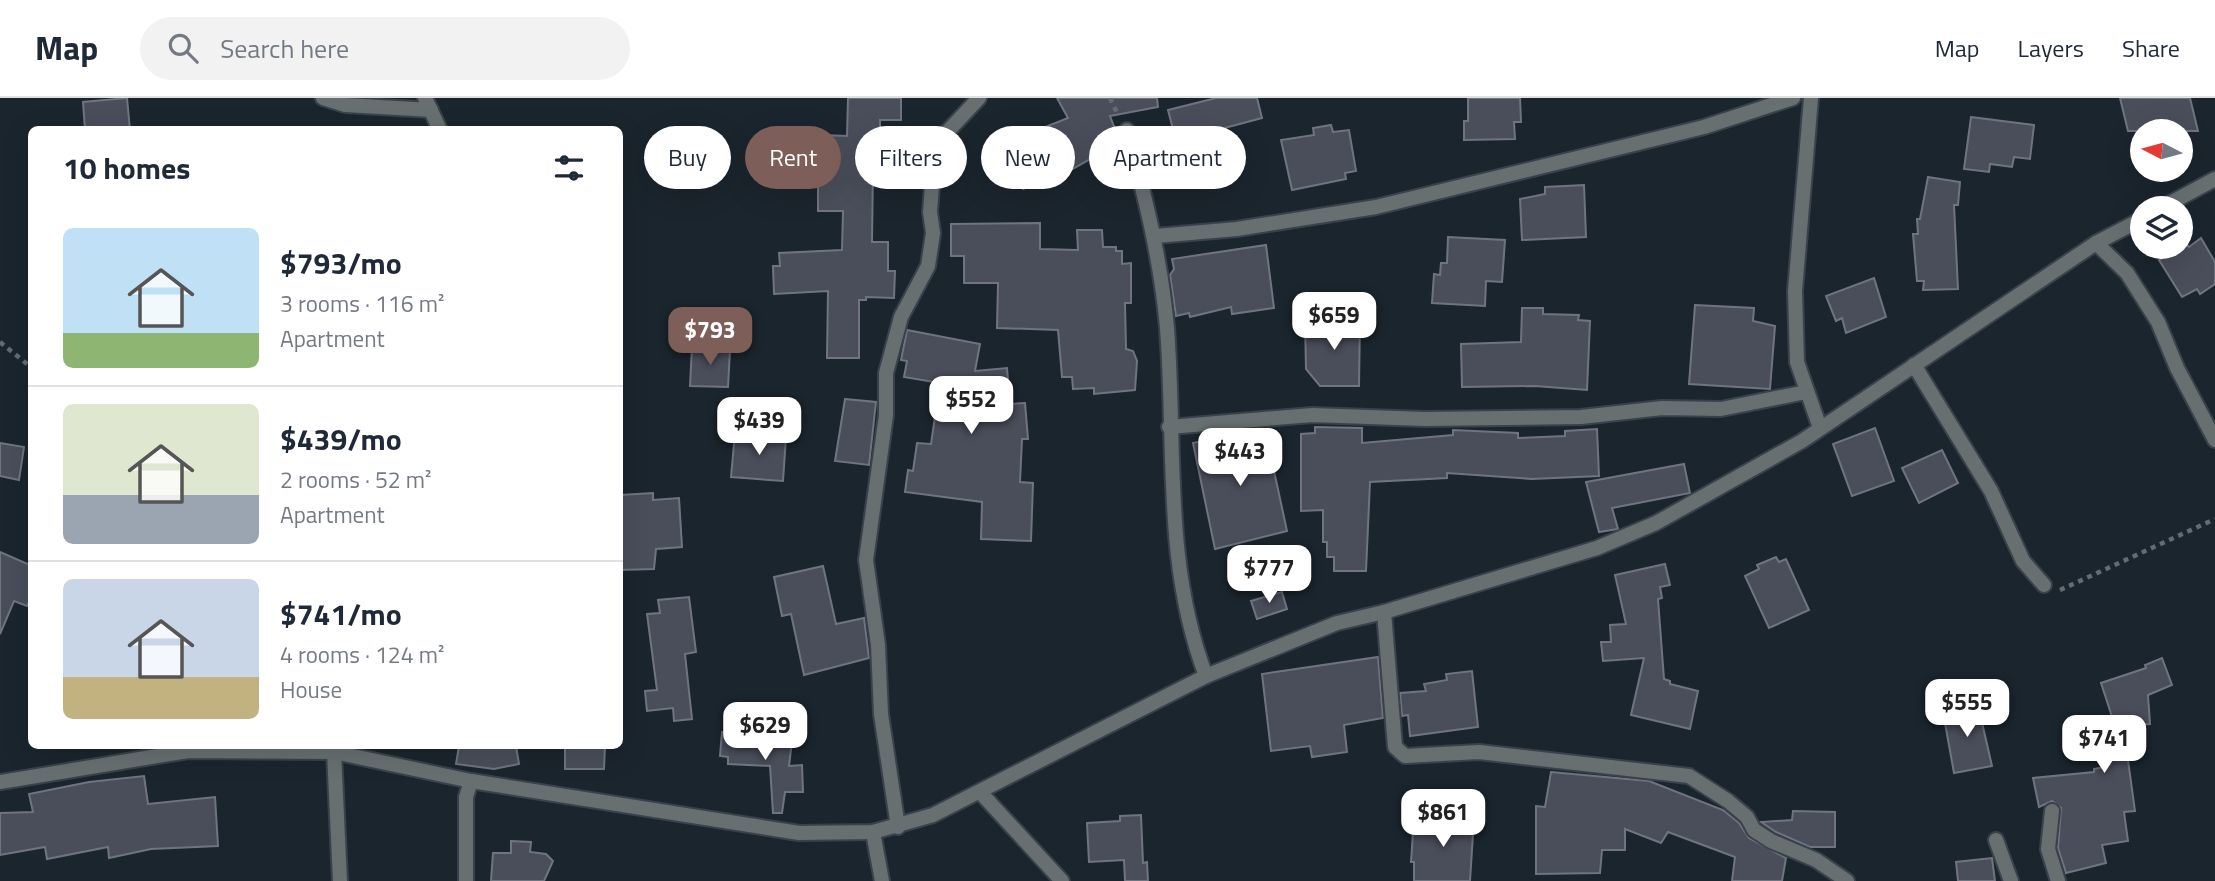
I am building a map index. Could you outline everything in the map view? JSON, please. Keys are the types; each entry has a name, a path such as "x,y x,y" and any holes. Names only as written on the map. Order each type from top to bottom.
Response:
{"street":[{"path":"323,98 345,105 428,104 438,126"},
{"path":"898,827 883,728 878,645 866,559 886,415 886,373 901,317 928,265 933,233 931,199 936,162 948,130 979,98"},
{"path":"1156,236 1237,229 1376,206 1704,127 1793,98"},
{"path":"1811,98 1795,291 1797,362 1820,428"},
{"path":"2183,196 2215,179"},
{"path":"1144,189 1156,236 1167,330 1169,427 1179,566 1193,640 1206,676"},
{"path":"0,782 188,751 364,752 471,781 799,833 873,832 898,827 933,815 980,792 1206,676 1337,623 1384,612 1597,548 1639,530 1802,441 2096,243 2130,225"},
{"path":"2096,243 2127,273 2158,322 2177,368 2215,440"},
{"path":"1914,365 1992,491 2023,561 2044,585"},
{"path":"1169,427 1312,415 1425,419 1581,417 1662,408 1721,409 1806,392"},
{"path":"1384,612 1395,747 1405,756 1479,752 1689,776 1728,801 1747,817 1754,830 1770,841 1816,860 1847,881"},
{"path":"334,752 340,881"},
{"path":"466,881 466,797 471,781"},
{"path":"980,792 1062,881"},
{"path":"2052,811 2048,849 2058,881"},
{"path":"873,832 881,881"},
{"path":"1996,840 2011,881"}],"path":[{"path":"0,342 28,365"},
{"path":"2044,585 2053,593 2215,519"}],"building":[{"path":"127,98 130,126 85,126 83,102"},
{"path":"848,98 901,98 901,120 880,120 880,126 855,126 855,189 873,189 872,242 888,242 888,271 895,271 894,298 866,297 866,300 859,300 859,358 827,358 828,291 774,294 773,266 780,266 779,253 842,250 843,211 818,211 818,189 841,189 841,136 847,136"},
{"path":"1057,98 1157,98 1158,107 1110,116 1114,126 1089,126 1089,160 1075,168 1075,126 1048,126 1068,118"},
{"path":"1216,98 1257,98 1262,118 1232,126 1172,126 1168,110"},
{"path":"1468,98 1520,98 1521,122 1514,122 1515,139 1464,140 1464,121 1468,121"},
{"path":"2120,98 2190,98 2198,131 2193,131 2193,119 2130,119 2128,131"},
{"path":"1971,117 2034,125 2030,159 2014,157 2012,167 1990,164 1989,172 1964,169"},
{"path":"1331,125 1333,132 1349,130 1356,171 1345,173 1346,179 1292,190 1281,140 1314,135 1313,128"},
{"path":"1928,177 1960,182 1958,205 1954,205 1958,289 1923,290 1924,281 1917,281 1913,234 1918,234 1917,219 1920,219"},
{"path":"1584,185 1586,237 1522,240 1520,199 1545,194 1545,187"},
{"path":"1040,223 1040,249 1078,250 1077,230 1102,230 1103,247 1116,247 1116,251 1122,251 1122,264 1131,263 1131,303 1125,303 1126,349 1133,351 1137,361 1135,390 1094,394 1094,388 1073,389 1072,377 1062,377 1058,330 997,328 998,283 964,283 964,256 951,256 951,224"},
{"path":"1448,237 1505,240 1502,282 1486,281 1485,306 1432,303 1434,274 1440,275 1441,263 1447,263"},
{"path":"2201,238 2215,262 2215,284 2200,294 2197,289 2182,297 2159,260 2193,259 2193,244"},
{"path":"1266,245 1274,308 1232,314 1231,307 1190,317 1189,313 1176,316 1170,275 1174,269 1172,259"},
{"path":"1874,278 1886,317 1846,333 1842,318 1836,321 1826,296"},
{"path":"1695,305 1754,308 1753,321 1775,326 1770,389 1689,384"},
{"path":"1522,308 1543,308 1543,314 1579,315 1578,320 1590,321 1587,390 1535,386 1462,387 1461,344 1521,342"},
{"path":"1360,318 1359,386 1320,386 1306,369 1305,321"},
{"path":"907,330 980,344 975,371 1007,368 1010,404 1025,403 1028,439 1022,439 1020,482 1033,483 1031,541 981,539 982,502 905,492 908,470 913,471 917,443 931,444 940,383 904,377 907,361 901,360"},
{"path":"692,346 730,350 728,387 690,386"},
{"path":"845,399 876,402 869,465 835,461"},
{"path":"1315,427 1362,428 1362,443 1453,435 1453,430 1518,433 1518,438 1565,436 1565,431 1597,429 1599,476 1532,479 1447,473 1447,478 1370,482 1366,571 1334,571 1334,557 1327,557 1327,542 1323,542 1323,510 1301,511 1301,434 1315,433"},
{"path":"1875,428 1894,481 1852,496 1833,444"},
{"path":"1265,429 1287,531 1215,549 1193,443"},
{"path":"735,433 786,437 783,481 731,477"},
{"path":"0,443 24,447 19,480 0,476"},
{"path":"1942,450 1958,483 1919,503 1902,468"},
{"path":"1684,464 1690,493 1612,508 1618,529 1599,532 1586,482"},
{"path":"653,493 653,500 679,498 682,547 656,549 654,569 623,570 623,495"},
{"path":"0,552 28,564 28,604 14,601 0,634"},
{"path":"1776,557 1779,562 1786,559 1809,610 1769,628 1745,576 1759,569 1757,565"},
{"path":"1665,564 1670,585 1660,587 1662,598 1658,599 1664,679 1670,681 1670,684 1698,691 1690,729 1631,715 1644,658 1603,661 1601,642 1611,642 1610,625 1626,624 1615,575"},
{"path":"823,566 836,624 864,618 869,658 804,675 791,614 782,616 774,577"},
{"path":"1282,592 1287,609 1257,619 1251,601"},
{"path":"689,597 696,652 685,654 692,719 674,721 673,708 647,711 645,691 657,690 647,614 660,613 658,600"},
{"path":"1378,657 1383,718 1344,725 1347,752 1312,757 1310,746 1271,751 1262,674"},
{"path":"2162,658 2172,685 2148,695 2150,724 2138,725 2139,740 2134,740 2135,752 2127,753 2135,811 2124,812 2128,841 2102,845 2106,863 2066,873 2058,848 2061,808 2052,801 2039,807 2033,778 2094,772 2094,769 2104,767 2101,724 2114,723 2101,683 2146,668 2145,665"},
{"path":"1472,671 1478,727 1410,736 1408,715 1402,716 1400,693 1426,691 1424,684 1447,680 1446,674"},
{"path":"1978,705 1992,766 1954,773 1943,712"},
{"path":"722,732 757,734 792,741 789,766 802,765 803,792 785,792 782,813 773,813 770,766 728,764 728,757 720,756"},
{"path":"458,749 516,749 519,764 494,769 456,764"},
{"path":"565,749 605,749 604,769 565,769"},
{"path":"1551,772 1649,781 1723,810 1739,823 1749,838 1786,858 1782,881 1732,881 1735,857 1668,832 1661,843 1625,829 1625,850 1602,850 1600,873 1536,874 1536,806 1545,807"},
{"path":"144,776 148,804 215,797 218,846 151,849 109,858 108,847 47,859 45,847 0,855 0,813 33,812 29,794 89,782"},
{"path":"1793,811 1835,812 1835,847 1810,847 1761,822 1792,820"},
{"path":"1141,815 1143,863 1147,862 1148,881 1125,881 1124,860 1089,862 1087,823 1120,821 1120,816"},
{"path":"1449,816 1474,818 1470,881 1414,881 1414,862 1411,862 1414,817 1448,819"},
{"path":"511,841 531,842 530,852 546,854 553,861 544,881 491,881 493,853 511,853"},
{"path":"1992,858 1995,881 1958,881 1956,862"}]}
